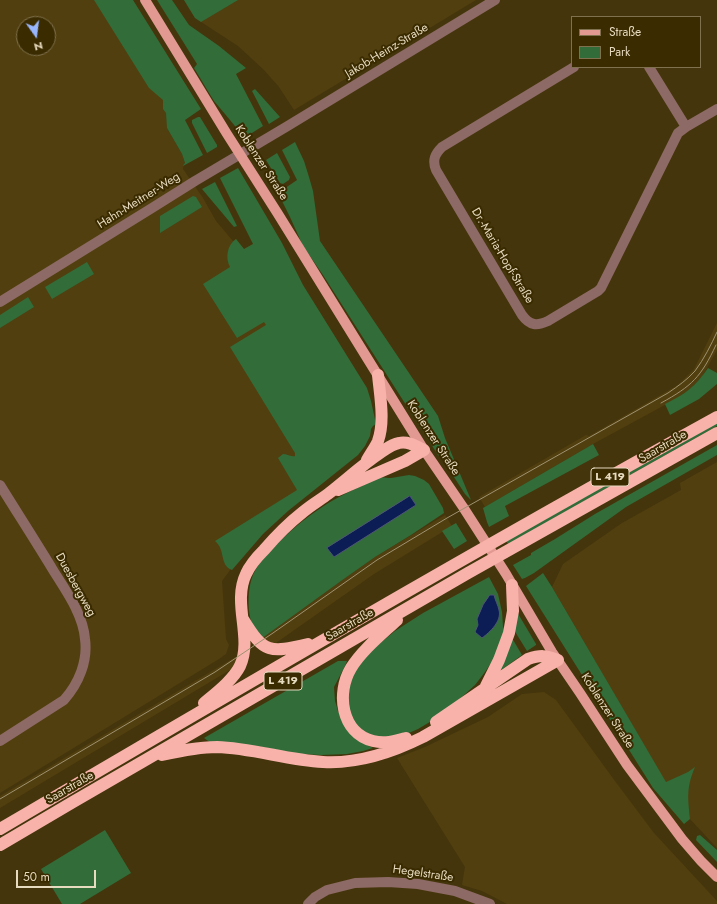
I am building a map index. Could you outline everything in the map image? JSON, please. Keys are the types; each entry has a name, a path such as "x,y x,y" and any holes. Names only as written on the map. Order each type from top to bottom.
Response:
{"highway":[{"path":"365,463 377,442 380,431 381,405 378,375"},
{"name":"Saarstraße","path":"0,829 319,642 717,417"},
{"name":"Saarstraße","path":"0,845 414,604 717,433"},
{"path":"187,719 230,680 240,666 244,654 240,600 241,592 244,578 257,557 304,511 365,463 388,448 401,442 409,443 424,450"},
{"path":"327,494 405,461 424,450"},
{"path":"486,687 510,633 512,585"},
{"path":"414,604 358,658 346,678 342,698 346,718 356,732 373,741 393,742 416,734 432,725 528,659 535,656 548,656 558,660"},
{"path":"242,617 256,639 264,646 269,648 284,649 319,642"},
{"path":"151,757 174,752 217,747 292,759 324,762 342,761 376,755 423,738 558,660"}],"main road":[{"name":"Koblenzer Straße","path":"145,0 424,450 463,507 558,660 627,765 682,839 717,877"}],"street":[{"name":"Jakob-Heinz-Straße","path":"289,125 496,0"},
{"name":"Dr.-Maria-Hopf-Straße","path":"572,68 442,147 435,155 434,165 436,170 522,315 533,324 548,321 595,294 601,288 678,133 717,109"},
{"path":"650,68 686,127"},
{"name":"Hahn-Meitner-Weg","path":"0,302 196,180 289,125"},
{"name":"Duesbergweg","path":"0,485 66,591 82,620 86,653 83,669 71,692 64,700 0,740"},
{"name":"Hegelstraße","path":"308,904 315,897 327,890 355,883 388,882 418,884 455,891 490,904"}],"shaded area":[{"path":"0,0 118,0 168,83 167,128 182,154 185,163 183,169 203,198 216,221 233,241 236,239 244,249 253,244 330,470 280,503 222,581 226,639 229,645 226,654 0,793"},
{"path":"184,0 476,0 294,110 279,87 264,70 238,46 195,18"},
{"path":"717,323 717,350 702,377 689,390 674,400 593,444 485,507 479,497 586,435 589,436 678,385 694,369"},
{"path":"717,462 717,848 690,819 666,783 552,587 563,564 622,523 681,490 680,483"},
{"path":"410,496 416,505 334,557 327,548"},
{"path":"445,515 452,526 374,574 273,645 261,639 375,557"},
{"path":"490,595 494,595 499,610 499,618 492,629 482,638 475,632 478,625 477,619 483,605"},
{"path":"239,655 235,667 0,808 0,796"},
{"path":"544,692 556,700 654,833 717,901 717,904 507,904 482,891 462,885 465,867 397,758 425,747 488,717 522,694"}],"green space":[{"path":"94,0 133,0 201,109 185,120 203,155 183,166 185,163 182,154 167,128 166,113 163,109 163,100 149,88"},
{"path":"157,0 172,0 189,25 219,46 246,68 236,74 263,126 244,138 214,101 194,68 197,64"},
{"path":"184,0 238,0 201,22 195,18"},
{"path":"255,89 280,117 269,124 252,91"},
{"path":"200,117 217,145 217,147 207,153 192,123 192,120"},
{"path":"295,142 304,161 313,191 320,241 438,416 445,438 471,500 465,494 441,457 438,455 303,246 278,193 297,180 282,150"},
{"path":"277,153 290,177 289,180 283,184 280,183 266,160"},
{"path":"238,168 282,243 303,285 367,388 376,424 371,429 370,436 365,446 358,455 288,511 263,534 232,570 225,565 220,549 215,541 297,490 278,458 283,454 295,456 295,453 230,347 266,325 264,322 237,338 203,284 230,267 227,256 229,248 236,239 244,249 253,244 220,178"},
{"path":"215,182 237,226 234,227 202,189"},
{"path":"193,196 196,197 202,207 160,233 160,216"},
{"path":"87,262 94,274 52,299 45,287"},
{"path":"28,297 34,307 0,328 0,315"},
{"path":"708,368 717,373 717,384 699,399 670,415 665,404 689,389 699,380"},
{"path":"717,423 717,426 508,544 506,541"},
{"path":"593,444 599,455 505,506 509,516 489,527 483,508"},
{"path":"717,445 717,455 626,507 534,573 522,579 513,565 595,514"},
{"path":"409,475 424,480 429,484 443,508 444,513 375,557 261,639 254,629 250,617 249,595 253,575 267,555 277,544 307,518 327,504 378,478 391,478"},
{"path":"456,523 467,541 454,549 442,531"},
{"path":"543,573 666,782 688,772 695,767 689,787 688,799 690,819 684,824 653,788 526,586"},
{"path":"489,577 498,594 505,634 495,657 475,685 435,719 402,736 374,737 358,728 347,711 347,688 354,672 373,649 395,631 423,613"},
{"path":"517,612 536,644 527,651 514,630"},
{"path":"512,638 522,655 497,673"},
{"path":"338,661 347,661 334,687 335,701 338,711 343,722 363,743 373,748 347,754 300,754 258,746 211,743 204,738"},
{"path":"105,830 131,873 80,904 62,904 41,869"},
{"path":"700,835 717,850 717,862 696,840 697,836"}],"tram line":[{"path":"0,799 215,672 377,560 447,518 668,393 686,380 695,371 717,332"},
{"path":"661,403 681,391 694,380 711,356 716,345"}]}
